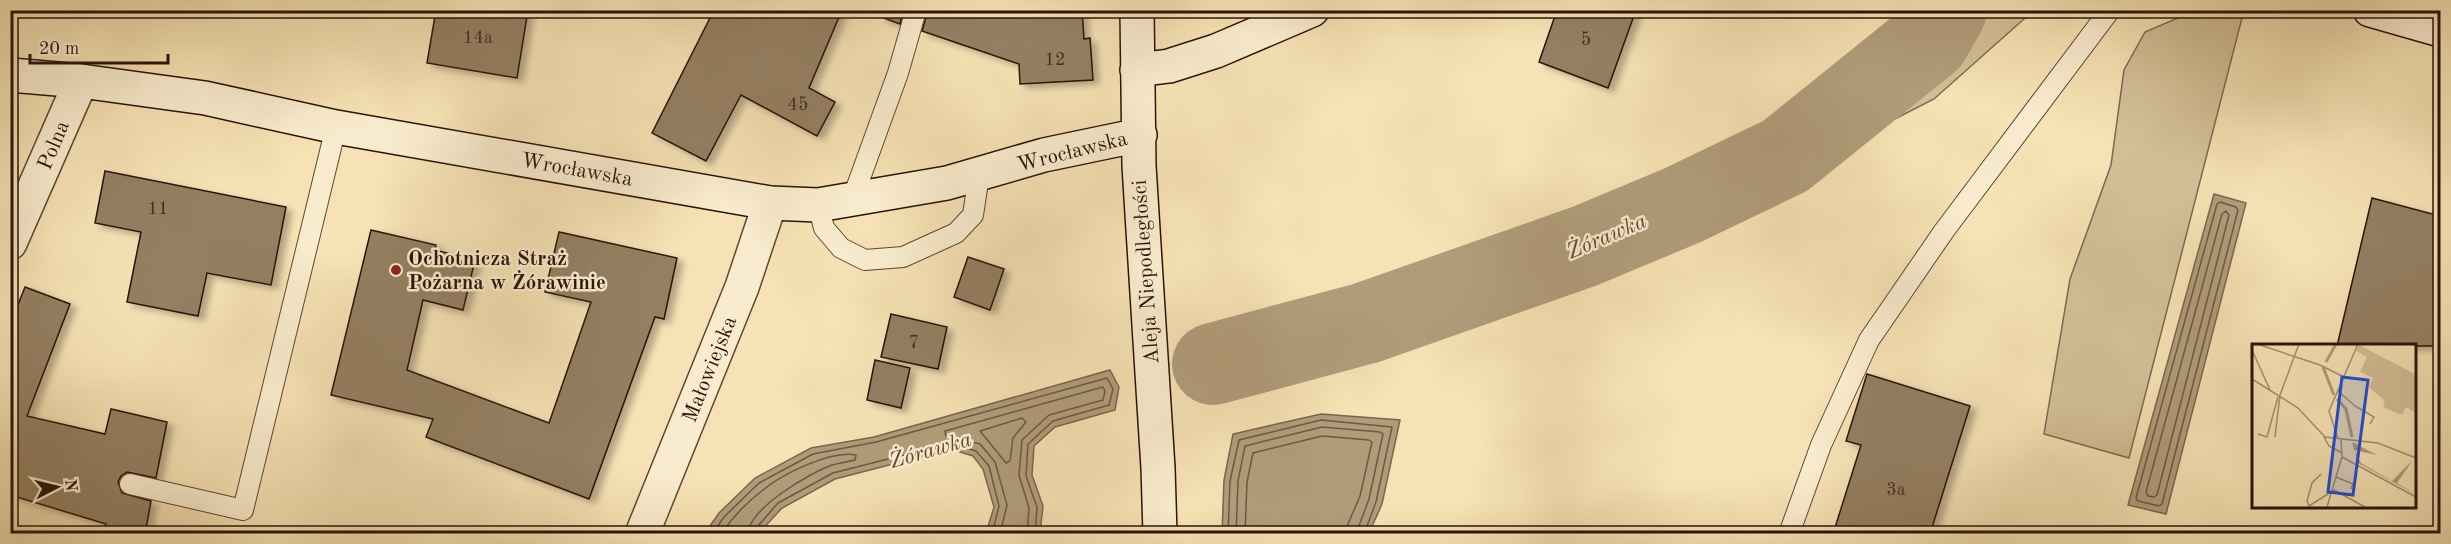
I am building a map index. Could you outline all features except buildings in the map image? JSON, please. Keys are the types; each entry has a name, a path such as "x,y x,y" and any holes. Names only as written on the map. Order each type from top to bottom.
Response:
{"street":[{"name":"Aleja Niepodległości","path":"1137,10 1143,240 1158,468 1160,534"},
{"path":"1137,70 1169,66 1216,51 1312,10"},
{"path":"2370,10 2440,30"},
{"name":"Wrocławska","path":"10,75 81,81 205,98 336,127 770,203 818,205 947,183 1044,155 1140,135"},
{"name":"Polna","path":"10,243 81,81"},
{"name":"Małowiejska","path":"642,534 742,286 770,203"}],"lane":[{"path":"852,200 898,73 916,10"},
{"path":"1789,534 1821,445 1869,340 1944,231 2110,10"},
{"path":"130,484 243,510 336,127"},
{"path":"818,205 824,228 841,248 865,260 903,257 956,233 973,215 979,175"}],"shaded area":[{"path":"1965,11 2033,11 1934,99 1840,147 1621,268 1398,352 1368,338 1374,333 1423,319 1621,249 1808,150"},
{"path":"2194,11 2243,14 2129,458 2044,434 2070,279 2111,165 2124,70 2145,32"}],"water":[{"path":"2214,194 2246,203 2166,514 2128,505"},
{"path":"1110,370 1119,387 1115,410 1055,427 1034,446 1032,475 1043,506 1040,533 986,533 994,507 983,469 973,456 951,449 835,479 782,508 759,533 705,533 719,513 755,478 811,448 874,437"},
{"path":"1321,414 1400,420 1382,504 1369,533 1222,533 1224,480 1233,434"}],"waterway":[{"name":"Żórawka","path":"1213,364 1366,323 1585,246 1683,205 1785,156 1929,40 1946,10"}],"place":[{"name":"Ochotnicza Straż Pożarna w Żórawinie","path":"396,270"}]}
